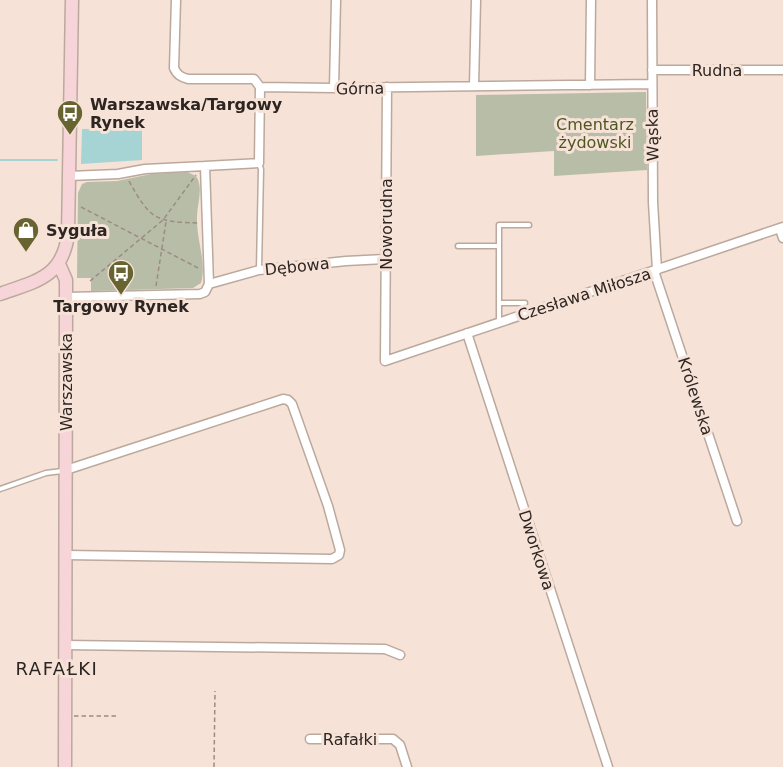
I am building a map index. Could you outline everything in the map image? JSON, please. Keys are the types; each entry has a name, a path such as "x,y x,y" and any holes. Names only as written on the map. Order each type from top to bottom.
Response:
{"street":[{"path":"0,294 42,278 59,264 65,251 68,235 72,0"},
{"name":"Górna","path":"176,0 174,68 181,78 254,79 260,87 590,85"},
{"path":"334,88 336,0"},
{"path":"474,86 476,0"},
{"path":"591,0 590,85 652,84"},
{"name":"Wąska","path":"652,0 653,202 656,270"},
{"name":"Rudna","path":"652,70 783,70"},
{"path":"69,176 112,175 142,169 259,164 260,87"},
{"name":"Noworudna","path":"385,361 387,87"},
{"path":"66,297 200,294 205,292 209,284 205,166"},
{"path":"781,228 783,238"},
{"name":"Czesława Miłosza","path":"385,361 781,228"},
{"name":"Dębowa","path":"209,284 259,270 346,261 386,260"},
{"name":"Warszawska","path":"59,264 66,280 65,767"},
{"name":"Królewska","path":"656,270 737,521"},
{"name":"Dworkowa","path":"467,333 608,767"},
{"path":"65,555 332,559 339,555 340,550 328,506 288,400 283,399 66,470"},
{"path":"65,645 386,649 400,655"},
{"name":"Rafałki","path":"310,739 393,739 400,746 407,767"}],"lane":[{"path":"259,164 261,169 259,270"},
{"path":"499,322 499,225 529,225"},
{"path":"458,246 499,246"},
{"path":"499,303 525,303"},
{"path":"0,489 46,473 66,470"}],"path":[{"path":"90,281 163,220 197,174"},
{"path":"128,178 145,208 151,214 166,221 199,223"},
{"path":"81,207 204,271"},
{"path":"155,290 166,221"},
{"path":"214,767 215,691"},
{"path":"65,716 118,716"}],"green space":[{"name":"Cmentarz żydowski","path":"646,92 647,170 554,176 554,151 476,156 476,95"},
{"path":"187,172 196,176 200,186 197,217 203,267 201,283 193,288 91,291 91,278 77,278 78,193 82,184 117,181 151,174"}],"water":[{"path":"138,128 142,130 142,160 81,164 82,129"}],"waterway":[{"path":"0,160 57,160"}],"place":[{"name":"Warszawska/Targowy Rynek","path":"70,136"},
{"name":"Syguła","path":"26,253"},
{"name":"Targowy Rynek","path":"121,296"}],"district":[{"name":"RAFAŁKI","path":"57,669"}]}
